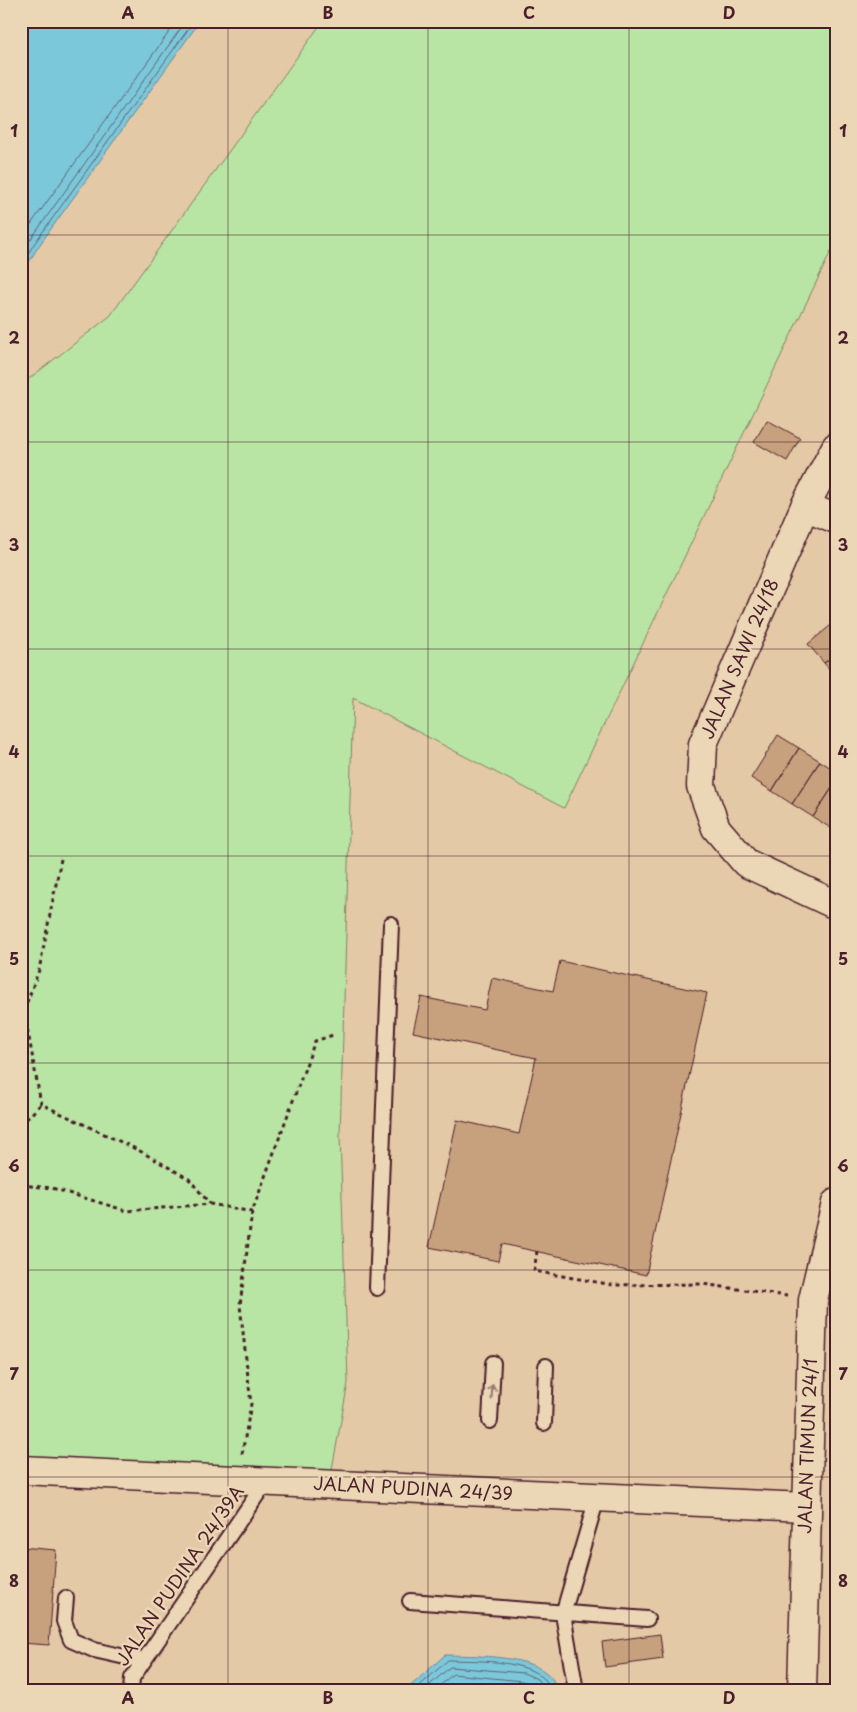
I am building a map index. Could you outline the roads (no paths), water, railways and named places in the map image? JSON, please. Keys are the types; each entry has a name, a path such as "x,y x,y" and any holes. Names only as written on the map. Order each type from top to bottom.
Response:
{"street":[{"name":"JALAN SAWI 24/18","path":"836,447 805,506 703,744 701,786 716,828 746,863 836,905"},
{"path":"805,506 836,519"},
{"name":"JALAN TIMUN 24/1","path":"802,1691 805,1507 813,1300 831,1241 836,1203"},
{"name":"JALAN PUDINA 24/39","path":"21,1470 805,1507"}],"lane":[{"path":"377,1288 391,924"},
{"path":"490,1421 493,1363"},
{"path":"544,1423 546,1366"},
{"name":"JALAN PUDINA 24/39A","path":"131,1691 132,1678 265,1483"},
{"path":"576,1691 563,1614 597,1498"},
{"path":"66,1598 64,1621 71,1640 94,1650 143,1661"},
{"path":"410,1601 647,1619"}],"water":[{"path":"21,21 200,21 38,247 21,275"},
{"path":"445,1655 492,1657 527,1663 541,1669 552,1679 557,1691 405,1691"}]}
